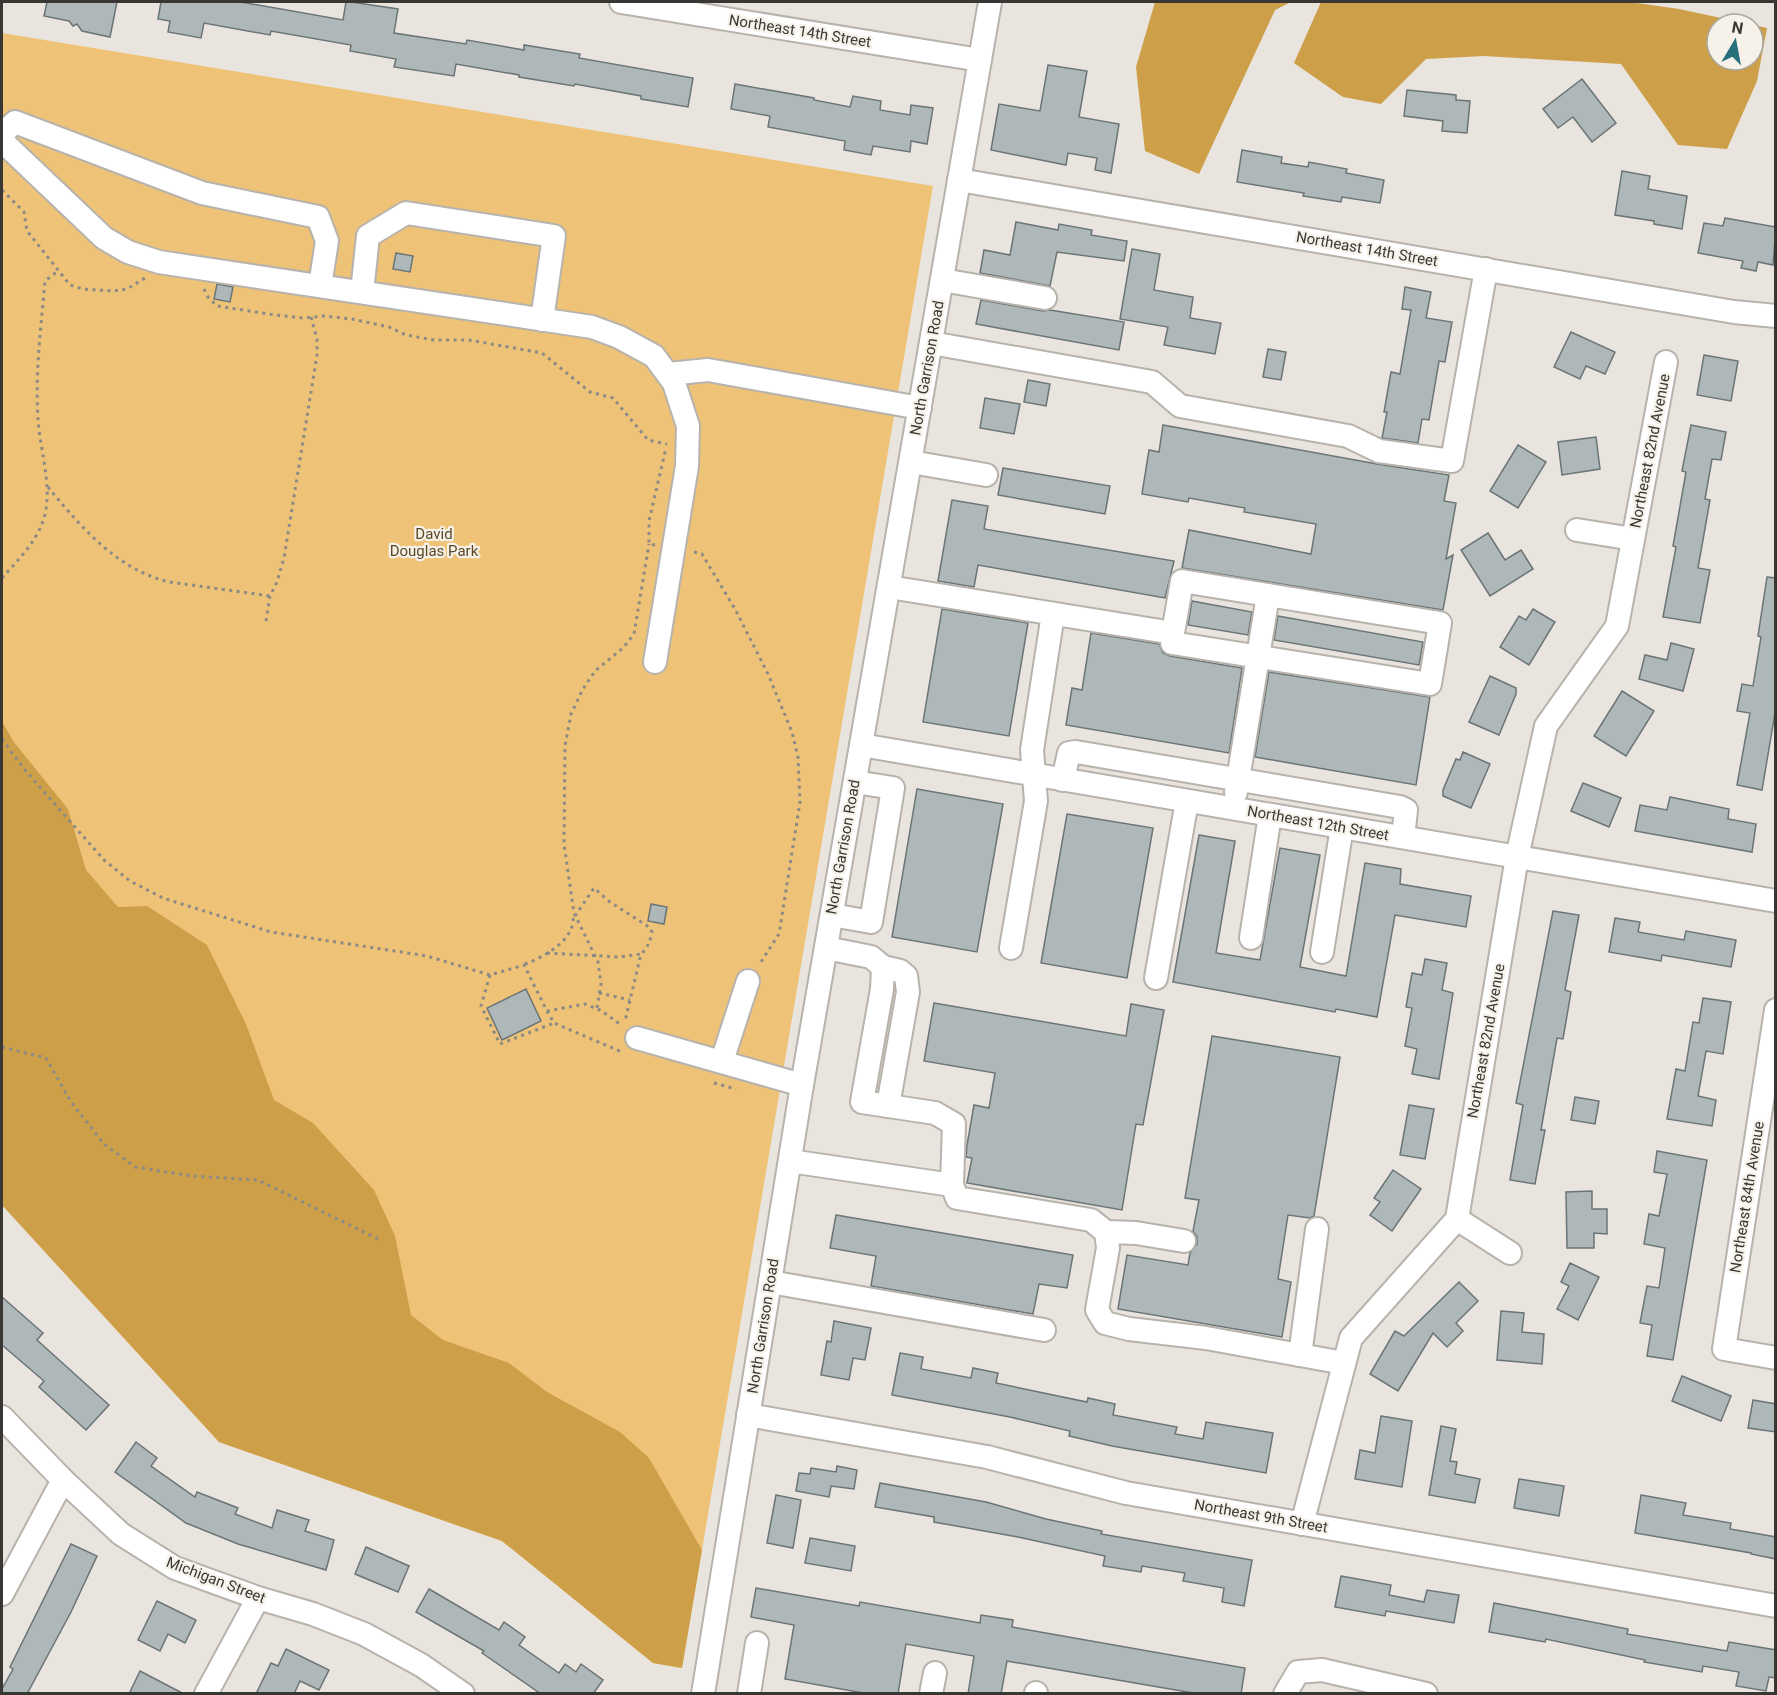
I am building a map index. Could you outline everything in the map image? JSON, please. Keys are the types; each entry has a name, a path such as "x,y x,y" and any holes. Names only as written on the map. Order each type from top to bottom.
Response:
{"street":[{"name":"Northeast 14th Street","path":"621,2 980,60"},
{"name":"North Garrison Road","path":"703,1694 802,1085 990,2"},
{"path":"2,134 15,122 202,193 318,217 327,241 320,286"},
{"path":"2,141 104,238 128,252 159,262 592,327 619,337 654,356 674,383 688,426 677,442 687,466 655,663"},
{"name":"Northeast 14th Street","path":"959,180 1734,312 1776,316"},
{"path":"362,292 368,236 406,213 554,236 542,320"},
{"path":"931,343 1152,382 1180,406 1348,436 1379,451 1452,461 1486,269"},
{"path":"942,280 1044,298"},
{"name":"Northeast 82nd Avenue","path":"1456,1219 1517,857 1546,726 1617,626 1666,362"},
{"path":"668,374 708,370 920,408"},
{"path":"911,462 986,475"},
{"name":"Northeast 82nd Avenue","path":"1577,530 1633,539"},
{"path":"1182,581 1268,596 1440,623 1430,684 1172,643 1182,581"},
{"path":"889,587 1173,633"},
{"path":"1233,809 1268,596"},
{"path":"1011,948 1036,801 1032,750 1053,614"},
{"name":"Northeast 12th Street","path":"861,745 1776,902"},
{"path":"1063,780 1067,759 1070,753 1076,752 1238,779 1400,807 1406,810 1403,837"},
{"path":"832,915 871,922 893,788 855,782"},
{"path":"1156,978 1187,801"},
{"path":"1251,938 1270,815"},
{"path":"1322,951 1342,827"},
{"path":"826,948 871,957 883,967 900,970 906,976 908,992 888,1106"},
{"path":"883,967 882,989 862,1102 934,1113 954,1124 952,1185 957,1198 1090,1220 1106,1232 1136,1233 1184,1241"},
{"path":"722,1061 748,981"},
{"name":"Northeast 84th Avenue","path":"1776,1010 1767,1131 1724,1349 1776,1358"},
{"path":"637,1038 802,1085"},
{"path":"790,1161 952,1185"},
{"path":"1302,1524 1351,1338 1456,1219 1510,1253"},
{"path":"1300,1355 1317,1229"},
{"path":"1106,1232 1108,1248 1097,1310 1105,1323 1129,1329 1206,1338 1344,1363"},
{"path":"770,1282 1044,1330"},
{"name":"Northeast 9th Street","path":"748,1415 987,1457 1126,1492 1776,1606"},
{"name":"Michigan Street","path":"2,1417 63,1480 121,1534 175,1568 258,1598 313,1614 364,1634 420,1665 463,1694"},
{"path":"2,1594 63,1480"},
{"path":"206,1694 258,1598"},
{"path":"749,1694 757,1643"},
{"path":"1285,1694 1298,1672 1322,1670 1426,1694"}],"path":[{"path":"2,190 24,212 27,231 70,285 83,289 113,291 127,289 153,273"},
{"path":"2,578 37,535 48,497 38,419 36,362 45,281 58,271"},
{"path":"201,281 208,297 217,306 275,315 351,319 389,327 406,335 434,340 469,340 542,354 590,392 613,398 648,441 677,442 649,521 649,544 634,633 623,648 595,671 583,689 571,714 565,746 564,844 575,914 598,962 600,993 597,1009"},
{"path":"266,621 270,596 278,582 284,558 317,356 317,339 311,317"},
{"path":"46,485 96,539 119,560 136,570 170,582 270,596"},
{"path":"649,544 702,554 735,609 768,674 792,732 798,758 800,802 779,934 748,981"},
{"path":"2,739 24,769 104,860 130,881 163,898 271,933 427,956 490,975 524,964 560,944 571,929 575,914 594,888 610,902 649,927 652,932 647,949 641,954 619,957 547,953"},
{"path":"524,964 547,1011 585,1004 624,1027 641,954"},
{"path":"490,975 481,1006 500,1044 554,1023"},
{"path":"600,993 630,1000"},
{"path":"2,1047 46,1058 71,1101 104,1144 135,1167 192,1176 258,1180 380,1240"}],"green space":[{"name":"David Douglas Park","path":"2,33 933,186 682,1668 653,1663 502,1541 219,1442 2,1205"}],"shaded area":[{"path":"1155,2 1291,2 1275,10 1199,174 1145,151 1136,67"},
{"path":"1321,2 1630,2 1705,15 1705,72 1759,72 1757,81 1727,149 1678,145 1621,64 1484,56 1426,59 1381,104 1343,97 1294,63"},
{"path":"2,721 13,741 68,809 86,870 118,907 147,906 207,945 246,1024 274,1100 313,1123 374,1190 395,1236 411,1315 443,1340 509,1363 547,1392 620,1432 649,1458 702,1550 682,1668 653,1663 502,1541 219,1442 2,1205"}],"building":[{"path":"47,2 117,2 110,37 82,31 77,24 73,26 69,21 44,16"},
{"path":"161,2 241,2 343,20 346,2 351,2 398,9 394,33 466,44 467,40 524,50 524,45 580,54 579,58 693,78 688,107 641,99 641,96 519,77 519,75 456,64 454,76 394,67 396,59 350,51 351,45 271,31 270,35 204,23 201,38 168,32 170,21 158,19"},
{"path":"1048,65 1087,71 1079,117 1119,124 1111,173 1095,170 1097,158 1068,153 1066,165 991,150 999,104 1040,111"},
{"path":"1582,79 1616,123 1592,142 1573,117 1558,128 1543,109"},
{"path":"735,84 850,107 853,96 881,101 880,110 910,115 911,105 933,108 927,144 911,141 910,152 873,146 871,155 844,150 845,141 768,127 770,116 731,109"},
{"path":"1407,90 1456,95 1456,100 1470,101 1467,133 1442,131 1443,121 1404,116"},
{"path":"1242,150 1282,157 1281,163 1308,167 1309,162 1347,169 1346,173 1384,180 1380,203 1342,197 1341,202 1303,196 1304,193 1237,182"},
{"path":"1622,171 1650,176 1648,189 1687,196 1682,229 1654,224 1654,221 1615,215"},
{"path":"1725,218 1776,227 1773,265 1758,262 1756,271 1741,268 1743,261 1698,253 1704,223 1723,226"},
{"path":"1016,222 1058,230 1059,224 1092,230 1091,235 1127,241 1124,261 1057,252 1050,286 980,273 984,250 1010,255"},
{"path":"1132,249 1160,254 1154,290 1193,297 1190,318 1221,323 1215,354 1164,345 1168,327 1120,319"},
{"path":"396,253 413,256 410,272 393,269"},
{"path":"217,284 233,287 230,302 214,299"},
{"path":"1405,287 1431,292 1426,318 1452,322 1445,362 1439,361 1429,420 1422,419 1418,443 1382,438 1391,372 1400,374 1411,310 1402,309"},
{"path":"981,300 1124,322 1119,350 976,324"},
{"path":"1571,332 1615,352 1605,374 1586,366 1580,379 1554,367"},
{"path":"1268,349 1286,352 1281,380 1263,377"},
{"path":"1704,355 1738,361 1731,401 1697,395"},
{"path":"1028,380 1050,384 1046,406 1024,402"},
{"path":"985,398 1020,404 1014,434 980,428"},
{"path":"1163,425 1449,475 1444,501 1456,503 1446,559 1453,555 1443,610 1182,568 1189,530 1311,554 1316,524 1244,512 1245,508 1189,498 1188,502 1142,494 1149,450 1159,452"},
{"path":"1691,425 1726,432 1721,460 1712,459 1705,499 1710,500 1698,568 1710,570 1700,623 1663,617 1676,547 1673,546 1686,472 1682,471"},
{"path":"1596,437 1600,469 1562,475 1558,442"},
{"path":"1518,445 1546,462 1518,508 1490,491"},
{"path":"1003,468 1110,486 1105,514 998,495"},
{"path":"952,500 988,506 984,529 1174,561 1165,598 978,565 974,587 938,581"},
{"path":"1488,533 1505,560 1521,550 1533,569 1490,596 1461,550"},
{"path":"1767,577 1776,578 1776,707 1762,790 1737,785 1750,713 1737,711 1742,684 1753,686"},
{"path":"1192,601 1252,612 1248,635 1188,625"},
{"path":"942,609 1028,623 1009,736 923,722"},
{"path":"1533,609 1555,622 1529,665 1500,647 1519,616 1526,620"},
{"path":"1278,616 1423,642 1419,665 1274,640"},
{"path":"1091,633 1159,644 1163,653 1170,656 1242,668 1229,753 1066,725 1072,688 1082,690"},
{"path":"1671,643 1694,649 1683,691 1639,679 1645,655 1667,660"},
{"path":"1269,672 1430,697 1416,785 1255,757"},
{"path":"1490,676 1516,688 1516,694 1499,735 1469,722"},
{"path":"1622,691 1654,711 1626,756 1594,736"},
{"path":"1463,752 1490,764 1471,808 1443,796 1443,790 1456,759 1460,760"},
{"path":"1583,783 1621,798 1609,827 1571,811"},
{"path":"917,789 1003,804 977,952 892,937"},
{"path":"1670,797 1729,809 1728,819 1756,824 1752,852 1635,831 1640,805 1667,810"},
{"path":"1067,814 1153,828 1127,978 1041,963"},
{"path":"1199,835 1235,841 1216,953 1260,960 1280,848 1320,855 1300,967 1346,976 1365,863 1401,869 1400,884 1471,896 1466,927 1395,915 1377,1017 1336,1009 1335,1012 1173,982"},
{"path":"651,904 667,907 664,924 648,921"},
{"path":"1553,911 1579,915 1565,990 1571,992 1563,1039 1557,1038 1541,1130 1545,1130 1535,1184 1510,1180 1523,1105 1516,1103"},
{"path":"1615,918 1640,922 1638,932 1684,940 1686,931 1736,940 1731,967 1662,955 1661,961 1609,952"},
{"path":"1425,959 1447,963 1442,990 1453,993 1439,1079 1412,1074 1417,1049 1405,1046 1412,1008 1406,1007 1412,973 1422,975"},
{"path":"526,989 541,1021 502,1040 487,1008"},
{"path":"1703,998 1731,1002 1723,1054 1706,1051 1698,1096 1716,1100 1712,1126 1667,1119 1676,1069 1685,1071 1693,1022 1699,1023"},
{"path":"934,1003 1126,1036 1131,1004 1164,1010 1143,1125 1136,1124 1122,1210 967,1183 972,1158 966,1157 967,1145 974,1105 989,1108 995,1073 924,1061"},
{"path":"1212,1036 1340,1057 1314,1216 1310,1218 1288,1215 1278,1279 1291,1282 1282,1337 1118,1309 1127,1255 1188,1265 1190,1253 1197,1244 1197,1237 1193,1231 1199,1200 1185,1198"},
{"path":"1575,1097 1599,1101 1595,1124 1571,1120"},
{"path":"1409,1105 1434,1109 1425,1159 1400,1155"},
{"path":"1657,1151 1707,1160 1673,1360 1647,1356 1652,1325 1640,1323 1647,1286 1659,1288 1665,1248 1644,1244 1649,1214 1659,1216 1667,1174 1654,1172"},
{"path":"1393,1170 1421,1189 1392,1231 1370,1215 1380,1202 1374,1198"},
{"path":"1592,1191 1592,1209 1607,1209 1607,1234 1594,1233 1594,1248 1567,1248 1566,1192"},
{"path":"836,1215 1073,1255 1067,1288 1039,1284 1033,1314 871,1286 876,1256 830,1248"},
{"path":"1570,1263 1599,1277 1578,1320 1557,1309 1569,1286 1561,1282"},
{"path":"1459,1282 1478,1301 1456,1323 1463,1331 1447,1347 1433,1333 1398,1391 1370,1374 1395,1331 1404,1336"},
{"path":"2,1297 43,1333 37,1340 109,1405 86,1430 39,1387 44,1381 2,1345"},
{"path":"1501,1311 1524,1313 1522,1332 1544,1334 1542,1364 1497,1360"},
{"path":"834,1321 871,1328 865,1360 853,1358 849,1380 821,1375 827,1341 831,1342"},
{"path":"900,1353 923,1357 921,1369 971,1378 973,1368 998,1373 996,1383 1087,1402 1088,1398 1115,1404 1113,1415 1177,1427 1175,1434 1203,1439 1206,1422 1273,1433 1266,1473 1112,1446 1069,1436 1070,1431 1010,1417 892,1395"},
{"path":"1682,1376 1731,1396 1721,1421 1672,1401"},
{"path":"1753,1400 1776,1404 1776,1432 1748,1428"},
{"path":"1381,1416 1412,1421 1402,1487 1355,1479 1360,1450 1375,1453"},
{"path":"1441,1426 1456,1429 1450,1461 1457,1462 1455,1474 1480,1479 1475,1503 1429,1495"},
{"path":"136,1442 157,1458 151,1466 195,1497 197,1492 238,1508 235,1514 272,1528 277,1510 309,1520 305,1531 334,1540 326,1570 238,1544 186,1523 115,1472"},
{"path":"837,1466 857,1470 854,1489 831,1486 829,1497 796,1491 799,1473 810,1474 811,1468 836,1472"},
{"path":"1519,1479 1564,1486 1559,1516 1514,1508"},
{"path":"880,1483 986,1502 1046,1519 1102,1531 1101,1534 1252,1560 1244,1606 1222,1602 1224,1588 1183,1581 1185,1573 1142,1566 1141,1572 1103,1566 1105,1556 934,1522 934,1517 875,1507"},
{"path":"776,1495 801,1500 793,1548 767,1543"},
{"path":"1641,1495 1686,1503 1683,1515 1731,1523 1730,1529 1776,1537 1776,1559 1635,1533"},
{"path":"810,1538 855,1546 851,1571 805,1563"},
{"path":"71,1544 97,1556 71,1612 27,1694 2,1694 2,1689 13,1669 10,1667"},
{"path":"366,1547 409,1566 398,1592 355,1574"},
{"path":"1341,1576 1391,1585 1389,1595 1424,1602 1427,1590 1459,1595 1454,1623 1386,1611 1385,1616 1335,1607"},
{"path":"756,1588 859,1606 860,1602 980,1623 981,1615 1013,1620 1012,1627 1245,1668 1241,1694 1199,1694 1007,1661 1001,1694 968,1694 974,1656 906,1644 898,1694 869,1694 785,1679 794,1625 751,1617"},
{"path":"429,1589 499,1630 504,1622 525,1637 519,1645 559,1673 565,1664 576,1672 581,1664 603,1680 593,1694 541,1694 482,1653 484,1651 416,1612"},
{"path":"157,1601 196,1620 185,1643 168,1634 160,1651 138,1640"},
{"path":"1494,1603 1628,1629 1627,1634 1727,1651 1729,1642 1776,1650 1776,1678 1769,1677 1766,1691 1736,1686 1739,1672 1703,1666 1702,1672 1644,1662 1645,1660 1546,1639 1545,1642 1489,1632"},
{"path":"286,1649 329,1670 319,1690 300,1681 294,1694 256,1694 271,1663 278,1666"},
{"path":"140,1671 184,1694 129,1694"}]}
